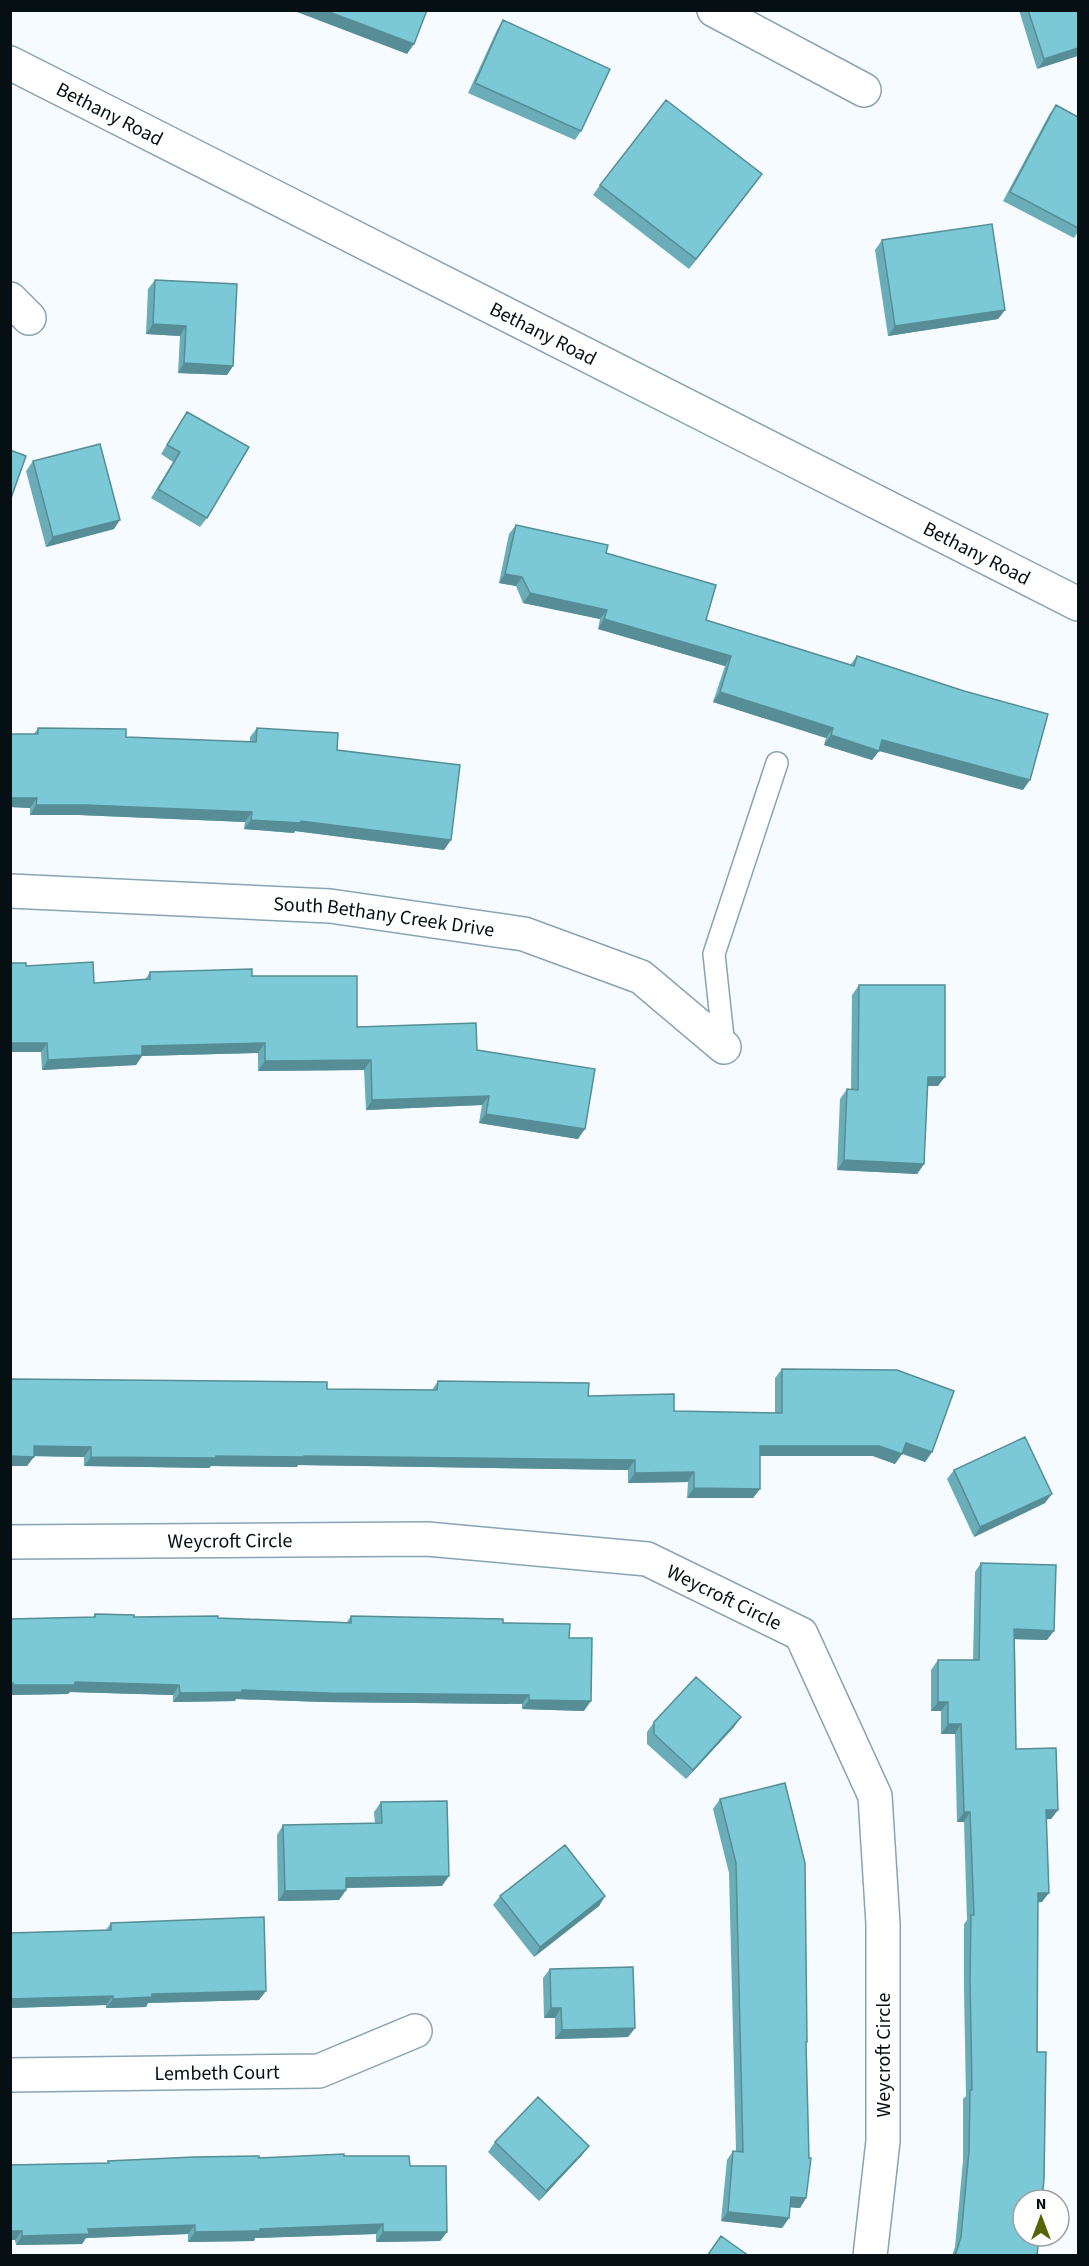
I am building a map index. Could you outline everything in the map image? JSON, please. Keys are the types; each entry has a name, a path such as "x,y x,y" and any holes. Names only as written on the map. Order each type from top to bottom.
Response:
{"street":[{"path":"714,10 864,90"},
{"name":"Bethany Road","path":"10,63 1078,604"},
{"name":"South Bethany Creek Drive","path":"10,891 330,906 524,934 641,977 724,1047"},
{"name":"Weycroft Circle","path":"10,1542 427,1539 647,1559 801,1634 875,1796 883,1924 883,2142 870,2256"},
{"name":"Lembeth Court","path":"10,2075 319,2070 415,2031"}],"lane":[{"path":"724,1047 714,954 777,764"}],"building":[{"path":"324,10 427,10 414,44"},
{"path":"1028,10 1078,10 1078,48 1044,59"},
{"path":"503,20 610,69 581,131 475,83"},
{"path":"666,100 762,174 696,259 600,185"},
{"path":"1056,105 1078,117 1078,228 1010,192"},
{"path":"992,224 1005,310 895,326 882,240"},
{"path":"155,280 237,284 233,366 184,363 186,326 153,324"},
{"path":"187,412 249,447 207,518 158,489 180,452 167,445"},
{"path":"100,444 120,520 53,537 33,461"},
{"path":"10,450 26,456 10,501"},
{"path":"516,525 608,545 606,553 716,585 706,620 854,666 857,656 964,691 1048,714 1030,780 882,740 879,751 831,735 833,728 720,692 731,656 604,619 607,610 530,593 522,577 505,574"},
{"path":"38,728 126,729 126,737 256,742 257,728 338,733 337,750 460,765 451,840 301,821 301,823 251,820 252,812 36,805 37,798 10,798 10,734 38,734"},
{"path":"93,962 94,983 150,979 150,972 252,969 252,976 357,976 357,1027 476,1023 477,1050 595,1069 585,1129 486,1114 489,1096 372,1100 371,1060 265,1061 265,1043 142,1046 142,1055 48,1060 47,1043 10,1043 10,963 26,963 26,966"},
{"path":"859,985 945,985 945,1077 928,1077 924,1164 844,1160 847,1089 858,1090"},
{"path":"782,1369 897,1370 954,1391 932,1452 906,1443 902,1454 879,1446 760,1446 760,1489 694,1488 694,1472 635,1473 635,1460 304,1456 91,1457 91,1447 34,1446 34,1457 10,1456 10,1379 327,1382 327,1389 437,1390 438,1381 589,1383 588,1396 674,1394 674,1411 782,1413"},
{"path":"1025,1437 1052,1494 980,1527 954,1470"},
{"path":"981,1563 1056,1565 1054,1631 1014,1629 1016,1749 1056,1748 1058,1810 1046,1810 1049,1893 1038,1893 1037,2052 1046,2052 1043,2188 1011,2188 1011,2248 1038,2248 1037,2256 955,2256 961,2237 969,2151 970,2090 972,2090 971,1915 974,1915 970,1812 964,1812 961,1724 948,1724 948,1702 938,1702 938,1660 979,1660"},
{"path":"95,1614 134,1615 134,1617 218,1616 218,1618 351,1623 351,1616 503,1619 503,1623 570,1624 569,1638 592,1638 591,1701 529,1700 529,1695 242,1690 242,1692 180,1693 179,1685 75,1682 75,1685 13,1685 10,1683 10,1619 95,1617"},
{"path":"696,1677 741,1717 693,1770 654,1734 654,1722"},
{"path":"785,1783 805,1863 806,2042 809,2158 811,2158 806,2198 791,2197 789,2218 728,2212 733,2151 743,2152 736,1863 720,1799"},
{"path":"447,1801 449,1876 346,1878 346,1890 285,1891 283,1825 382,1823 381,1802"},
{"path":"565,1845 605,1896 540,1947 500,1896"},
{"path":"264,1917 266,1991 152,1994 152,1997 113,1999 113,1996 10,1999 10,1933 111,1930 111,1923"},
{"path":"633,1967 635,2028 562,2030 561,2008 551,2008 550,1969"},
{"path":"538,2097 589,2146 546,2191 495,2142"},
{"path":"344,2154 344,2156 409,2156 410,2166 446,2166 447,2232 383,2232 383,2224 195,2232 195,2225 88,2229 89,2234 22,2236 22,2231 10,2231 10,2165 109,2163 108,2161 194,2157 259,2156 259,2158"},
{"path":"721,2236 749,2256 707,2256"}]}
